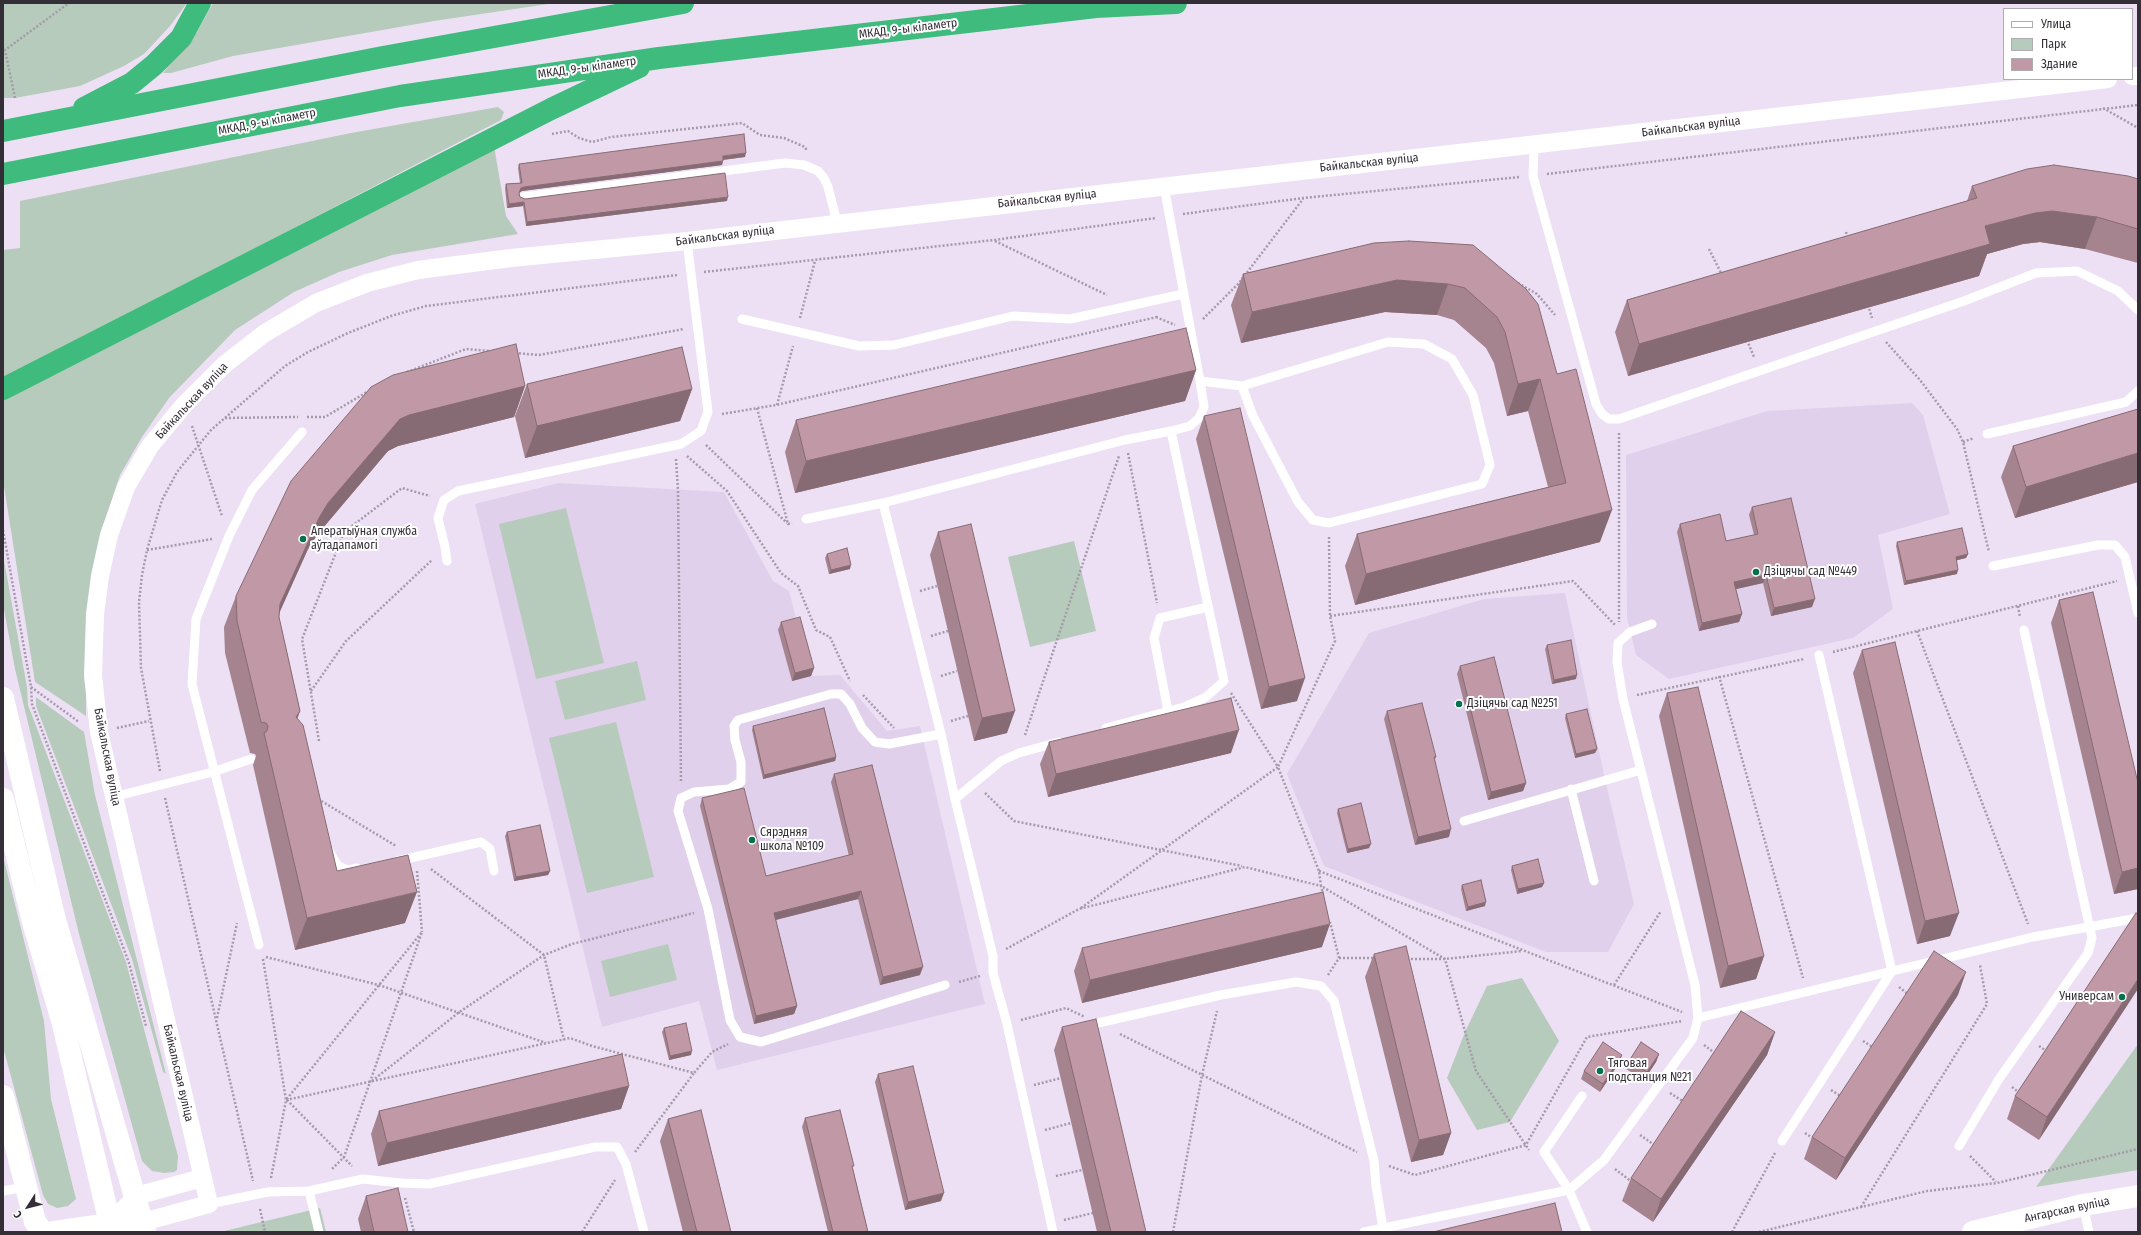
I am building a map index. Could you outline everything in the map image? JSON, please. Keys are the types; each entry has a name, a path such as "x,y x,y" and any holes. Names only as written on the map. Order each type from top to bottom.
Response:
{"highway":[{"path":"51,122 99,101 132,83 181,38 200,3"},
{"path":"3,131 383,57 683,3"},
{"name":"МКАД, 9-ы кіламетр","path":"3,174 400,96 659,58 1096,7 1176,3"},
{"path":"3,390 551,109 659,58"}],"main road":[{"path":"4,709 54,916 144,1227 54,1232"},
{"path":"3,799 33,922 63,1024 111,1228"},
{"path":"3,1096 35,1222 43,1232"},
{"name":"Ангарская вуліца","path":"1973,1232 2083,1205 2138,1196"}],"street":[{"name":"Байкальская вуліца","path":"209,1204 99,732 93,675 95,614 100,576 109,534 126,487 150,446 184,405 225,364 265,333 316,303 367,283 425,269 512,258 687,241 837,222 1534,145 2099,80"},
{"path":"111,1228 136,1196 202,1178"},
{"path":"144,1227 209,1204"}],"lane":[{"path":"1534,145 1533,176 1596,404 1602,414 1609,419 1619,419 1964,301 2036,273 2077,271 2118,291 2138,310"},
{"path":"523,198 784,164 804,165 818,171 828,187 837,222"},
{"path":"806,520 883,503 1125,440 1171,431 1190,426 1199,418 1204,407 1164,186"},
{"path":"446,561 445,547 438,518 444,500 458,491 681,444 701,431 706,417 706,399 687,241"},
{"path":"742,320 859,346 894,345 1013,316 1070,319 1183,294"},
{"path":"1200,381 1242,386 1388,342 1424,344 1452,359 1473,395 1490,465 1482,484 1329,523 1313,520 1298,502 1253,416 1242,386"},
{"path":"1987,434 2126,402 2138,392"},
{"path":"1094,732 1168,711 1206,698 1224,681 1171,431"},
{"path":"259,945 213,772 192,684 196,620 229,536 252,490 302,432"},
{"path":"883,503 941,734 993,956 993,973 1007,1024 1052,1228"},
{"path":"1993,566 2098,545 2115,545 2125,557 2138,613"},
{"path":"1168,711 1154,638 1160,618 1208,607"},
{"path":"1364,1232 1569,1190 1604,1160 1693,1038 1698,1018 1695,985 1640,770 1623,699 1617,662 1618,643 1630,632 1652,624"},
{"path":"1959,1146 1999,1079 2088,952 2092,938 2024,630"},
{"path":"1782,1141 1892,971 1819,656"},
{"path":"941,734 889,744 875,742 862,728 850,704 841,694 831,694 738,720 734,726 735,740 741,762 741,782 729,789 694,792 681,798 678,810 708,910 730,1020 740,1036 761,1042 945,985"},
{"path":"955,798 1002,761 1019,753 1071,738"},
{"path":"113,797 213,772 251,759"},
{"path":"1464,821 1640,770"},
{"path":"1571,789 1594,881"},
{"path":"326,842 331,857 338,866 348,870 370,866"},
{"path":"385,863 416,858 481,842 490,849 494,871"},
{"path":"1698,1018 2033,937 2090,928 2138,918"},
{"path":"1098,1023 1221,995 1296,982 1321,986 1334,1002 1374,1161 1376,1186 1383,1228"},
{"path":"1582,1096 1544,1152 1569,1190 1587,1232"},
{"path":"209,1204 268,1192 309,1191 363,1179 429,1184 595,1146 618,1147 626,1164 644,1232"},
{"path":"3,1191 25,1187"},
{"path":"309,1191 319,1232"},
{"path":"2083,1205 2089,1232"}],"path":[{"path":"15,98 5,50 68,3"},
{"path":"2103,108 2138,128"},
{"path":"546,135 568,131 579,138 592,142 611,137 742,123 760,134 784,138 805,147 818,171"},
{"path":"994,240 1131,306 1190,332 1239,282 1304,198"},
{"path":"1846,232 1850,247"},
{"path":"1709,249 1722,276"},
{"path":"1239,282 1246,282"},
{"path":"1517,283 1537,294 1557,317"},
{"path":"1866,300 1876,331 1920,380 1957,429 1963,442 1993,566"},
{"path":"706,417 758,408 1157,318"},
{"path":"510,352 539,355 698,327"},
{"path":"1744,334 1759,371"},
{"path":"401,374 466,349 495,351"},
{"path":"265,1232 162,784 141,668 139,602 147,550 162,500 177,472 199,443 224,418 325,417 373,389"},
{"path":"147,550 229,536 199,443 184,405"},
{"path":"758,408 788,524"},
{"path":"1330,616 1573,580 1620,630 1619,419"},
{"path":"695,434 788,524"},
{"path":"1125,440 1160,618"},
{"path":"1019,753 1125,440"},
{"path":"675,445 727,491 781,573 798,586 816,630 830,637 848,678 853,684"},
{"path":"675,445 678,490 681,798"},
{"path":"319,741 302,639 344,532 402,488 444,500"},
{"path":"788,524 806,520"},
{"path":"993,956 1079,909 1278,767 1335,641 1330,616 1329,523"},
{"path":"3,530 31,687 32,704 129,963 147,1030"},
{"path":"310,691 346,641 445,547"},
{"path":"1623,699 1719,676 1819,656 2130,578"},
{"path":"1917,631 2033,937"},
{"path":"1719,676 1807,992"},
{"path":"1224,681 1278,767 1319,871 1325,901"},
{"path":"31,687 82,724"},
{"path":"858,690 897,730"},
{"path":"975,783 1014,821 1244,867 1321,886 1445,959 1476,1071 1530,1151"},
{"path":"316,798 416,858 544,955 564,1040"},
{"path":"309,1191 344,1157 422,932 416,858"},
{"path":"1079,909 1244,867"},
{"path":"1319,871 1698,1018"},
{"path":"1614,985 1672,894"},
{"path":"371,1081 458,1013 544,955 572,944 708,910"},
{"path":"1321,986 1339,958 1328,915"},
{"path":"216,1020 238,918"},
{"path":"286,1100 422,932"},
{"path":"1400,959 1445,959 1523,951"},
{"path":"1861,1207 1987,1004 1977,951"},
{"path":"268,1192 286,1100 262,956 378,985 546,1044"},
{"path":"1339,958 1377,958"},
{"path":"1173,1232 1202,1075 1221,995"},
{"path":"1007,1024 1066,1008 1374,1161 1415,1175 1526,1145 1587,1037 1698,1018"},
{"path":"286,1100 570,1038 592,1046 694,1073 712,1052 740,1036"},
{"path":"1021,1089 1061,1078"},
{"path":"286,1100 344,1157 363,1179"},
{"path":"1031,1133 1071,1123"},
{"path":"1629,1126 1658,1147"},
{"path":"1732,1232 1782,1141"},
{"path":"1959,1146 1997,1182"},
{"path":"1759,1232 1927,1191 1997,1182 2138,1149"},
{"path":"1604,1160 1634,1183"},
{"path":"1042,1180 1082,1170"},
{"path":"401,1183 414,1232"},
{"path":"1052,1228 1093,1213"}],"shaded area":[{"name":"Дзіцячы сад №449","path":"1912,403 1923,415 1950,514 1878,535 1893,609 1853,638 1669,679 1636,655 1627,617 1626,455 1767,411"},
{"name":"Сярэдняя школа №109","path":"559,483 724,492 773,581 789,591 811,676 840,675 887,731 920,726 985,1004 717,1070 699,1001 602,1027 475,504"},
{"name":"Дзіцячы сад №251","path":"1565,593 1605,779 1634,904 1608,952 1546,952 1324,866 1287,774 1369,633 1484,599"}],"green space":[{"path":"3,3 187,3 170,26 144,54 124,66 80,86 15,98 3,98"},
{"path":"213,3 555,3 434,21 233,56 171,73 163,73 197,32"},
{"path":"498,107 504,112 501,120 3,380 3,250 20,248 20,201 351,133"},
{"path":"494,146 506,216 518,234 392,255 339,272 294,292 235,330 169,398 142,437 120,475 100,536 86,634 86,716 35,682 3,480 3,399"},
{"path":"566,508 604,663 536,679 499,524"},
{"path":"1074,541 1096,631 1030,647 1008,557"},
{"path":"3,555 27,687 28,705 126,962 178,1156 177,1170 174,1172 164,1173 152,1171 142,1161 79,934 15,669 3,604"},
{"path":"637,661 646,700 565,720 555,681"},
{"path":"36,697 84,732 95,795 166,1074 163,1072 132,959 36,706"},
{"path":"616,722 654,877 587,893 549,738"},
{"path":"3,856 44,1021 51,1099 76,1199 68,1206 57,1208 48,1204 43,1195 3,1047"},
{"path":"668,944 677,980 610,997 601,961"},
{"path":"1522,978 1559,1041 1510,1122 1477,1130 1447,1078 1465,1032 1487,986"},
{"path":"2138,1044 2138,1170 2036,1187"},
{"path":"320,1208 326,1232 220,1232"}],"building":[{"path":"744,134 746,153 723,156 723,161 524,187 521,188 519,193 520,197 525,199 725,173 728,197 527,222 524,202 509,204 506,184 522,183 519,164"},
{"path":"2054,165 2128,176 2138,179 2138,229 2097,217 2052,211 2035,213 1985,226 1990,244 1639,344 1627,300 1977,198 1972,186 2027,169"},
{"path":"1409,241 1473,245 1526,289 1538,304 1557,374 1576,369 1612,510 1366,574 1357,534 1566,483 1540,379 1518,384 1505,332 1497,317 1465,288 1448,284 1397,280 1252,312 1243,274 1374,243"},
{"path":"1186,328 1196,370 806,461 796,420"},
{"path":"516,344 525,386 409,415 400,419 328,503 319,518 280,604 279,617 300,711 296,717 303,725 337,871 408,855 417,892 307,918 264,733 267,731 268,726 266,723 261,722 237,621 236,596 291,481 371,387 393,375"},
{"path":"682,347 692,389 537,426 527,384"},
{"path":"1240,408 1305,678 1269,687 1204,416"},
{"path":"2138,409 2138,453 2026,487 2013,446"},
{"path":"1791,498 1815,599 1774,608 1766,575 1734,582 1742,614 1702,623 1680,524 1720,514 1726,541 1758,534 1752,507"},
{"path":"971,524 1015,711 982,718 938,532"},
{"path":"1962,528 1968,554 1956,557 1958,570 1906,581 1897,542"},
{"path":"847,548 851,565 831,570 827,554"},
{"path":"2093,592 2138,783 2138,868 2122,872 2059,600"},
{"path":"800,617 814,668 795,673 781,622"},
{"path":"1571,640 1577,675 1554,680 1547,645"},
{"path":"1895,642 1959,913 1925,921 1862,650"},
{"path":"1494,657 1526,783 1491,792 1460,666"},
{"path":"1698,687 1764,956 1728,966 1667,693"},
{"path":"1231,698 1239,730 1056,774 1049,742"},
{"path":"1422,703 1436,757 1434,757 1451,829 1418,837 1387,711"},
{"path":"824,708 836,757 764,775 753,726"},
{"path":"1587,709 1597,749 1576,754 1566,714"},
{"path":"872,765 923,967 883,977 861,891 774,913 797,1006 756,1016 702,798 744,788 766,876 853,854 834,774"},
{"path":"1361,803 1371,844 1348,849 1338,809"},
{"path":"540,825 550,871 516,877 507,832"},
{"path":"1538,859 1544,883 1518,889 1512,866"},
{"path":"1481,880 1486,902 1468,907 1462,885"},
{"path":"1323,892 1330,924 1090,980 1082,948"},
{"path":"2136,913 2138,914 2138,979 2047,1117 2015,1096"},
{"path":"1406,946 1451,1133 1419,1140 1374,954"},
{"path":"1934,951 1966,972 1845,1158 1812,1137"},
{"path":"1741,1011 1775,1032 1661,1199 1631,1178"},
{"path":"1096,1019 1146,1232 1111,1232 1062,1027"},
{"path":"686,1023 692,1051 670,1056 664,1028"},
{"name":"Тяговая подстанция №21","path":"1603,1042 1622,1055 1603,1084 1584,1071"},
{"path":"1641,1042 1659,1054 1647,1072 1629,1061"},
{"path":"622,1054 629,1086 387,1143 379,1111"},
{"path":"913,1066 944,1193 908,1202 878,1074"},
{"path":"701,1110 731,1232 697,1232 668,1119"},
{"path":"840,1110 868,1232 833,1232 805,1118"},
{"path":"398,1188 408,1232 374,1232 366,1196"},
{"path":"1555,1203 1562,1232 1433,1232"}],"place":[{"name":"Аператыўная служба аўтадапамогі","path":"303,539"},
{"name":"Дзіцячы сад №449","path":"1756,572"},
{"name":"Дзіцячы сад №251","path":"1459,704"},
{"name":"Сярэдняя школа №109","path":"752,840"},
{"name":"Универсам","path":"2122,997"},
{"name":"Тяговая подстанция №21","path":"1600,1071"}]}
